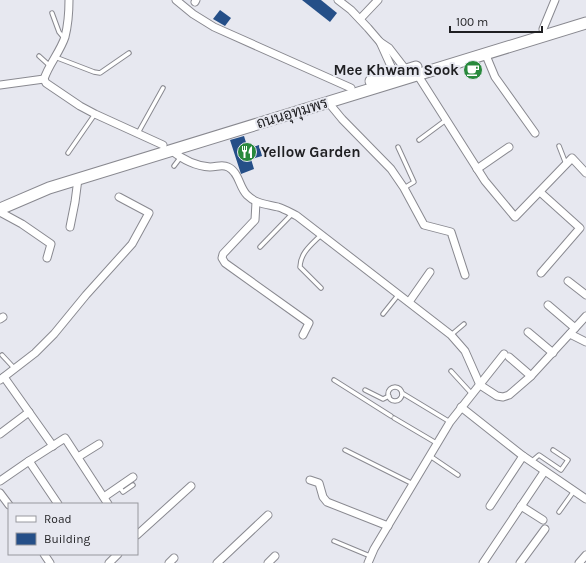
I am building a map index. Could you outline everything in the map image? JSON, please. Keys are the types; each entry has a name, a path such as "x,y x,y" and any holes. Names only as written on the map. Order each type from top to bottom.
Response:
{"street":[{"path":"44,79 64,38 69,0"},
{"path":"176,0 193,14 214,27 351,88"},
{"path":"338,0 360,19 380,42 389,48 406,70"},
{"path":"360,19 378,0"},
{"path":"543,29 555,0"},
{"name":"ถนนอุทุมพร","path":"0,209 49,188 394,73 586,16"},
{"name":"ถนนอุทุมพร","path":"0,202 47,181 328,102 586,22"},
{"path":"380,42 394,73"},
{"path":"485,53 495,77 535,133"},
{"path":"417,74 485,181 515,218 572,158 586,173"},
{"path":"0,85 44,79"},
{"path":"44,79 49,86 80,106 167,148 180,158 194,164 210,167 223,165 231,168 237,176 244,192 256,202 278,208 292,214 451,335 464,351 480,385 497,396 503,397 509,395 531,376 586,316"},
{"path":"328,102 342,119 391,169 404,188 424,225 451,232 465,275"},
{"path":"477,168 509,147"},
{"path":"70,227 78,179"},
{"path":"540,192 580,228 541,273"},
{"path":"53,446 29,412 2,379 35,353 54,334 86,295 132,244 150,212 119,197"},
{"path":"256,202 255,220 223,254 222,258 225,263 310,323 303,334"},
{"path":"0,212 22,224 52,244 47,258"},
{"path":"409,302 430,272"},
{"path":"568,281 586,295"},
{"path":"548,305 586,342"},
{"path":"528,332 553,353"},
{"path":"369,559 450,422 480,385 507,355 531,376"},
{"path":"461,407 544,472 586,499"},
{"path":"0,434 29,412"},
{"path":"0,481 65,438 107,503"},
{"path":"78,457 99,444"},
{"path":"490,506 523,456"},
{"path":"29,461 57,503"},
{"path":"483,563 544,472"},
{"path":"104,497 133,477"},
{"path":"310,480 319,483 323,497 327,502 388,526"},
{"path":"138,534 191,486"},
{"path":"0,493 8,504"},
{"path":"521,506 543,520"},
{"path":"217,563 268,515"},
{"path":"520,563 545,529"},
{"path":"579,563 586,554"},
{"path":"109,563 117,555"},
{"path":"268,563 275,556"}],"lane":[{"path":"52,14 59,32 64,38"},
{"path":"55,58 100,73 129,53"},
{"path":"39,56 50,66"},
{"path":"138,134 163,88"},
{"path":"68,153 95,114"},
{"path":"419,140 446,120"},
{"path":"559,146 566,164"},
{"path":"398,147 414,182 404,188"},
{"path":"174,166 180,158"},
{"path":"260,247 292,214"},
{"path":"321,235 303,253 300,261 300,267 321,288"},
{"path":"383,314 399,294"},
{"path":"451,335 464,324"},
{"path":"2,355 15,369"},
{"path":"452,371 472,395"},
{"path":"334,380 438,444"},
{"path":"389,396 389,391 394,388 399,388 402,393 450,422"},
{"path":"365,390 382,399 389,396"},
{"path":"389,396 391,399 397,401 402,396 402,393"},
{"path":"345,450 413,484"},
{"path":"531,462 539,455 561,470 568,460 553,450"},
{"path":"430,456 458,475"},
{"path":"119,486 123,492 133,485"},
{"path":"559,512 574,491"},
{"path":"334,541 369,559"}],"building":[{"path":"302,0 321,0 337,13 330,22"},
{"path":"220,10 231,18 225,26 213,19"},
{"name":"Yellow Garden","path":"244,136 248,149 259,145 262,156 251,159 254,169 241,174 230,140"}],"place":[{"name":"Mee Khwam Sook","path":"473,70"},
{"name":"Yellow Garden","path":"247,152"}]}
